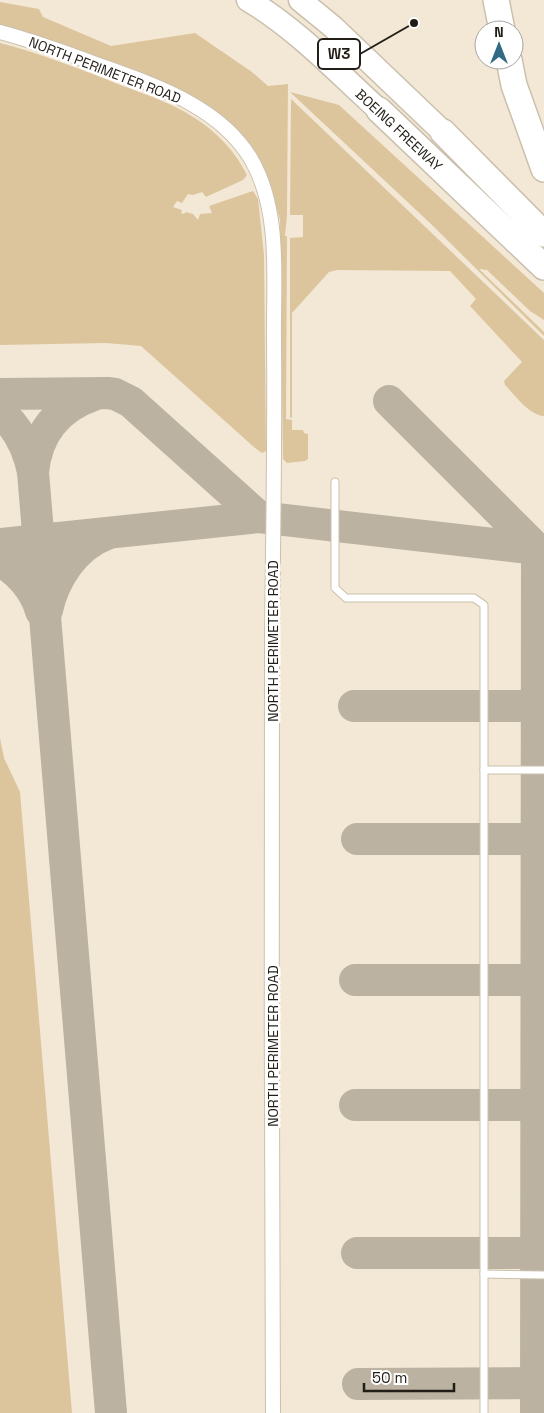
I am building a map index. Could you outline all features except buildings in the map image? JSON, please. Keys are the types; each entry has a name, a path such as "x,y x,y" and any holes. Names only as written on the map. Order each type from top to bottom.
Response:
{"highway":[{"name":"BOEING FREEWAY","path":"248,0 267,11 299,36 544,267"},
{"name":"BOEING FREEWAY","path":"300,0 333,27 443,132 544,234"},
{"path":"496,0 500,20"},
{"path":"511,70 514,85 544,169"}],"street":[{"name":"NORTH PERIMETER ROAD","path":"0,32 32,41 118,72 181,98 212,117 240,143 252,161 261,181 267,204 272,244 275,462 272,638 273,1413"}],"lane":[{"path":"336,482 336,588 346,598 474,598 484,605 484,1413"},
{"path":"484,770 544,770"},
{"path":"484,1274 544,1275"}],"shaded area":[{"path":"0,2 39,9 43,17 111,46 195,33 252,72 268,86 288,84 287,215 285,236 287,236 286,419 292,420 292,430 303,430 304,433 308,434 308,459 287,463 283,459 280,220 269,181 247,141 218,114 0,27"},
{"path":"0,43 62,63 177,108 209,129 224,142 237,158 247,175 243,180 206,197 202,192 193,195 188,194 182,203 177,201 173,207 182,210 181,213 193,214 198,220 200,214 212,213 209,206 253,191 258,199 264,255 266,451 262,453 255,448 141,346 106,343 0,345"},
{"path":"290,92 339,105 544,293 544,320 530,311 487,270 479,269 544,332 544,336 431,224"},
{"path":"291,99 544,340 544,416 533,412 505,385 504,381 522,362 470,306 476,299 450,271 337,270 329,272 292,313 292,417 290,418 290,238 303,237 303,215 290,215"},
{"path":"0,738 4,758 20,792 72,1413 0,1413"}],"taxiway":[{"path":"0,394 115,394 131,402 259,517"},
{"path":"33,472 39,445 51,424 69,407 94,395"},
{"path":"389,401 537,549"},
{"path":"0,412 7,418 22,439 33,472 111,1413"},
{"path":"0,544 259,517 537,549 536,1413"},
{"path":"47,610 60,575 67,565 75,555 95,539 107,534"},
{"path":"0,561 14,570 25,582 35,596 41,611"},
{"path":"354,706 537,706"},
{"path":"357,839 537,839"},
{"path":"355,980 536,980"},
{"path":"355,1105 537,1105"},
{"path":"357,1253 537,1253"},
{"path":"358,1384 537,1383"}],"place":[{"name":"W3","path":"414,23"}]}
